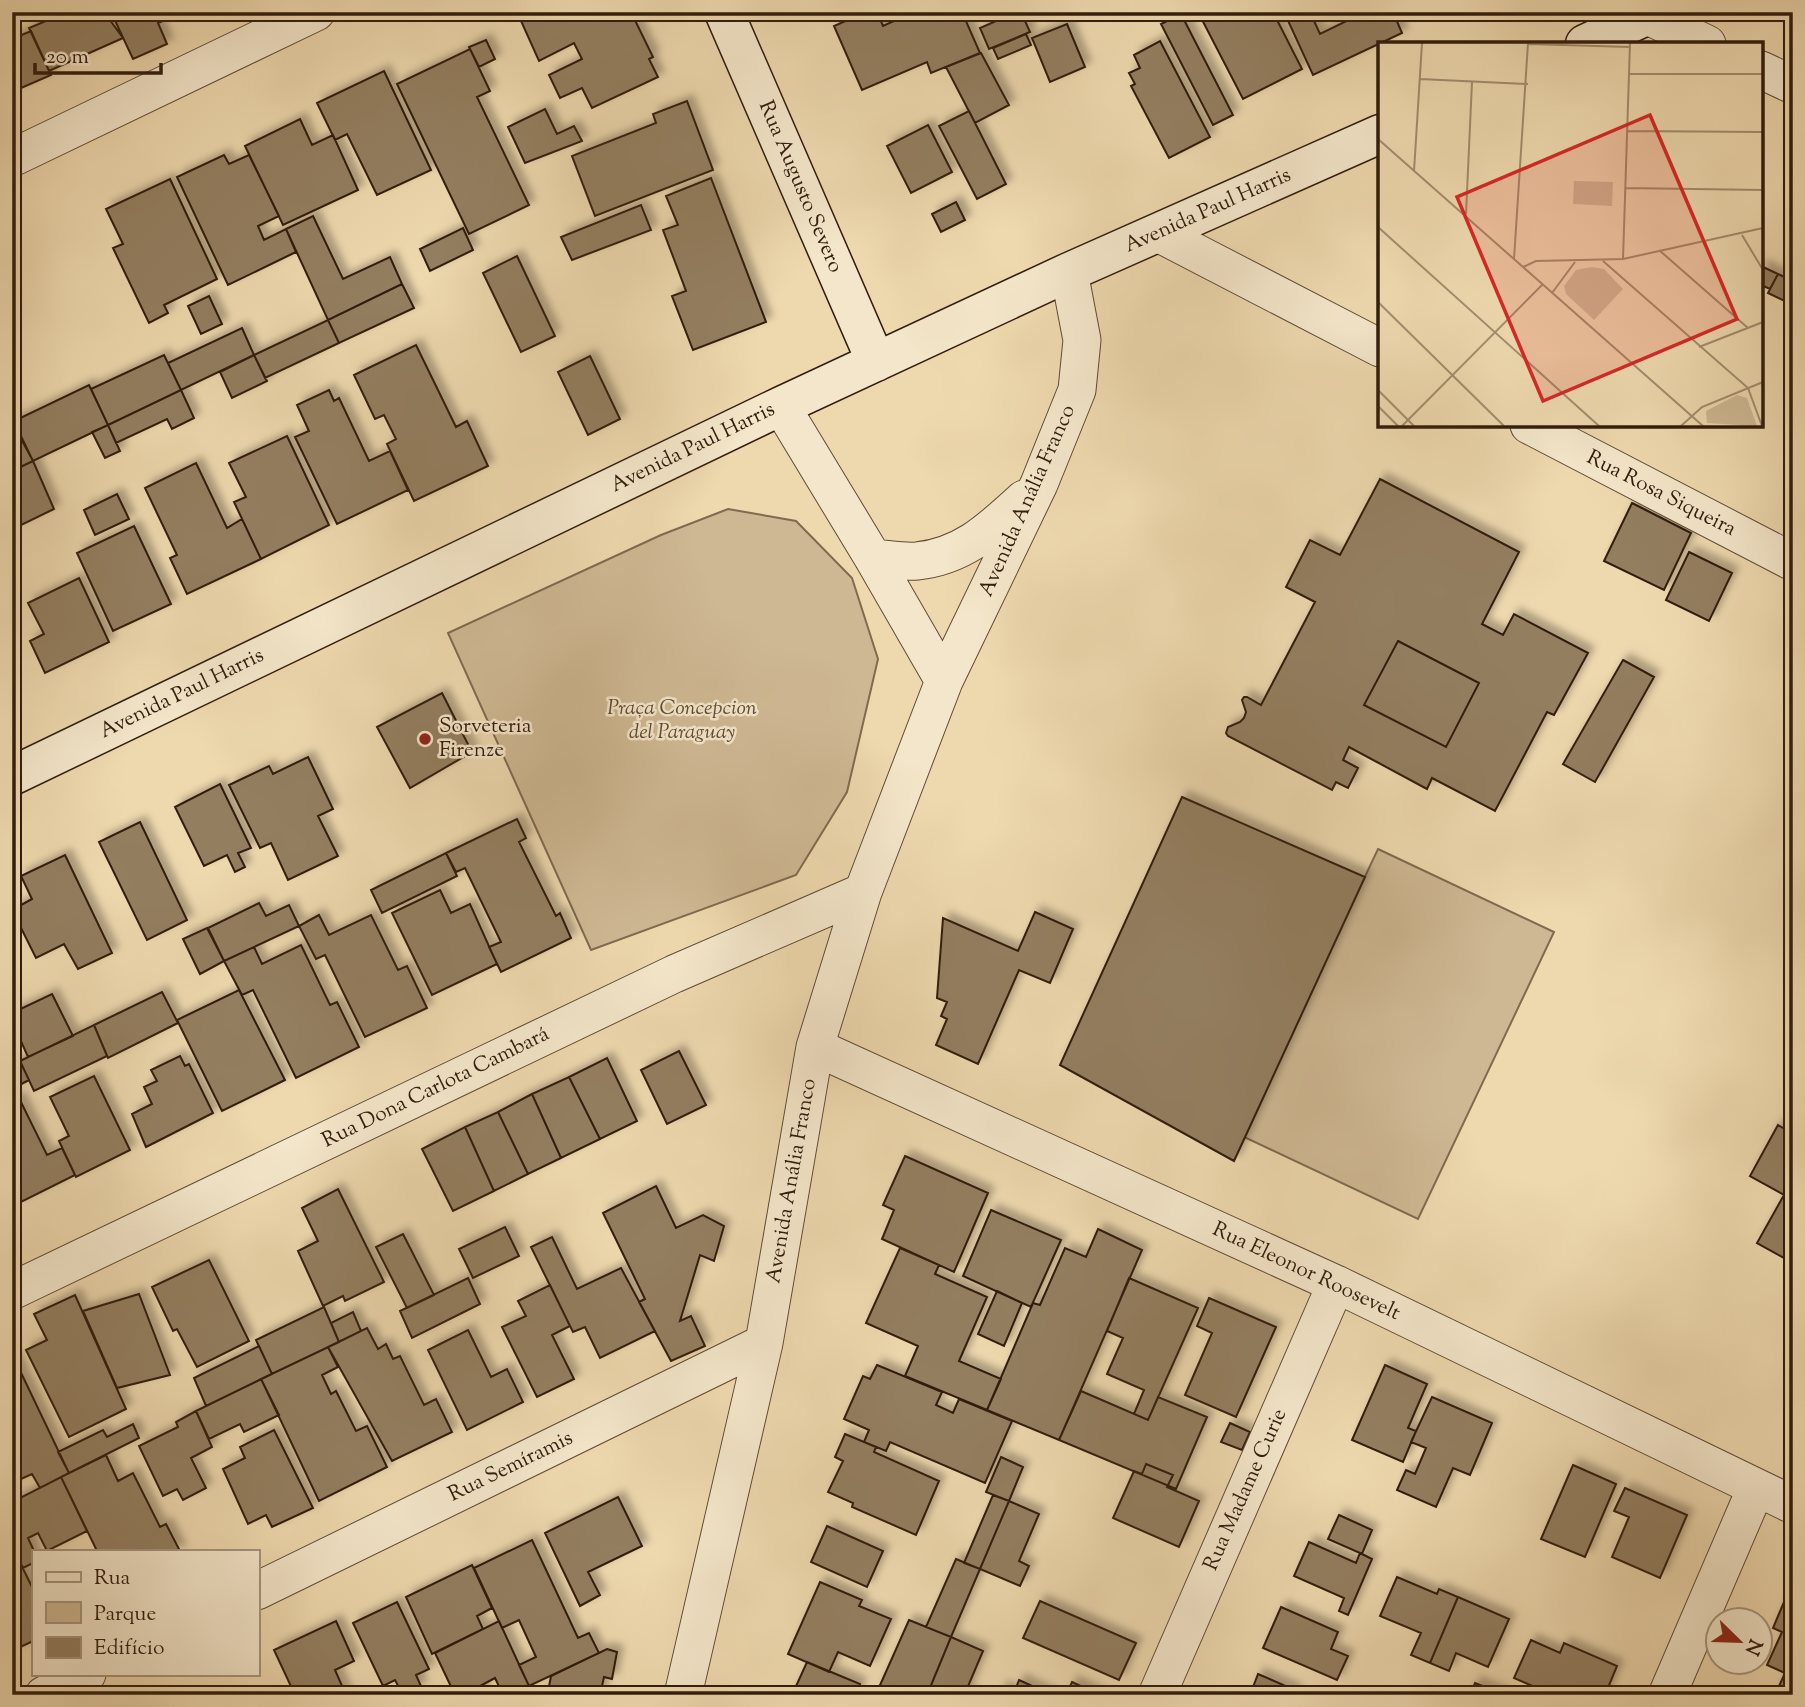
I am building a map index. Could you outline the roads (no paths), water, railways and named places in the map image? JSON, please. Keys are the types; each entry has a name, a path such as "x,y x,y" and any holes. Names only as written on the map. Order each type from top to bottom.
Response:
{"street":[{"path":"12,158 316,12"},
{"name":"Rua Augusto Severo","path":"724,12 876,362"},
{"path":"1588,42 1651,14 1703,42"},
{"path":"1763,71 1793,85"},
{"name":"Avenida Paul Harris","path":"12,776 781,406 1069,272 1378,136"},
{"path":"1158,233 1378,347"},
{"name":"Avenida Anália Franco","path":"683,1695 764,1343 815,1047 863,892 944,681 1039,484 1077,390 1082,340 1069,272"},
{"path":"781,406 944,681"},
{"name":"Rua Rosa Siqueira","path":"1533,427 1793,562"},
{"path":"873,558 915,561 950,554 986,533 1039,484"},
{"name":"Rua Dona Carlota Cambará","path":"12,1291 674,974 863,892"},
{"name":"Rua Eleonor Roosevelt","path":"815,1047 1336,1284 1793,1505"},
{"name":"Rua Madame Curie","path":"1157,1695 1336,1284"},
{"name":"Rua Semíramis","path":"259,1590 764,1343"},
{"path":"1667,1695 1756,1488"},
{"path":"44,1695 83,1676"}],"place":[{"name":"Sorveteria Firenze","path":"425,739"}],"park label":[{"name":"Praça Concepcion del Paraguay","path":"682,721"}]}
